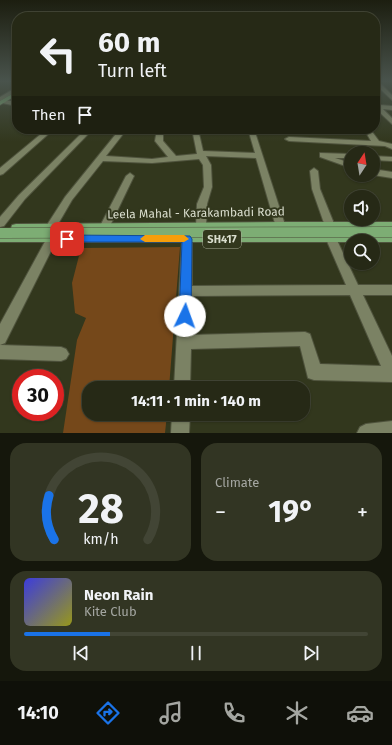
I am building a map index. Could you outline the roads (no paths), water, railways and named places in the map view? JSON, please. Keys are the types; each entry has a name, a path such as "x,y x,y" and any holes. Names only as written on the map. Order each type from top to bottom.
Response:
{"main road":[{"name":"Leela Mahal - Karakambadi Road","path":"0,238 104,228 280,225 392,238"},
{"name":"Leela Mahal - Karakambadi Road","path":"0,228 51,233 187,239 285,239 330,232 392,226"},
{"path":"0,233 392,232"}],"street":[{"path":"2,101 12,103"},
{"path":"380,106 392,108"},
{"path":"380,110 392,122"},
{"path":"0,172 45,134"},
{"path":"0,224 22,197 85,134"},
{"path":"0,338 64,206 120,134"},
{"path":"160,134 159,141 172,158"},
{"path":"195,134 201,155 207,165 208,187 202,204 201,226"},
{"path":"253,134 285,239"},
{"path":"370,134 377,144"},
{"path":"290,139 388,144 392,148"},
{"path":"100,158 136,162 201,155 260,156"},
{"path":"344,156 323,155 344,163"},
{"path":"380,158 392,159"},
{"path":"184,342 305,339 314,372 392,374 354,290 330,232 316,189 314,171"},
{"path":"380,173 392,175"},
{"path":"104,228 130,176"},
{"path":"182,381 187,239"},
{"path":"186,291 392,290"},
{"path":"0,352 61,354"},
{"path":"180,433 181,421"},
{"path":"366,433 392,430"}]}
